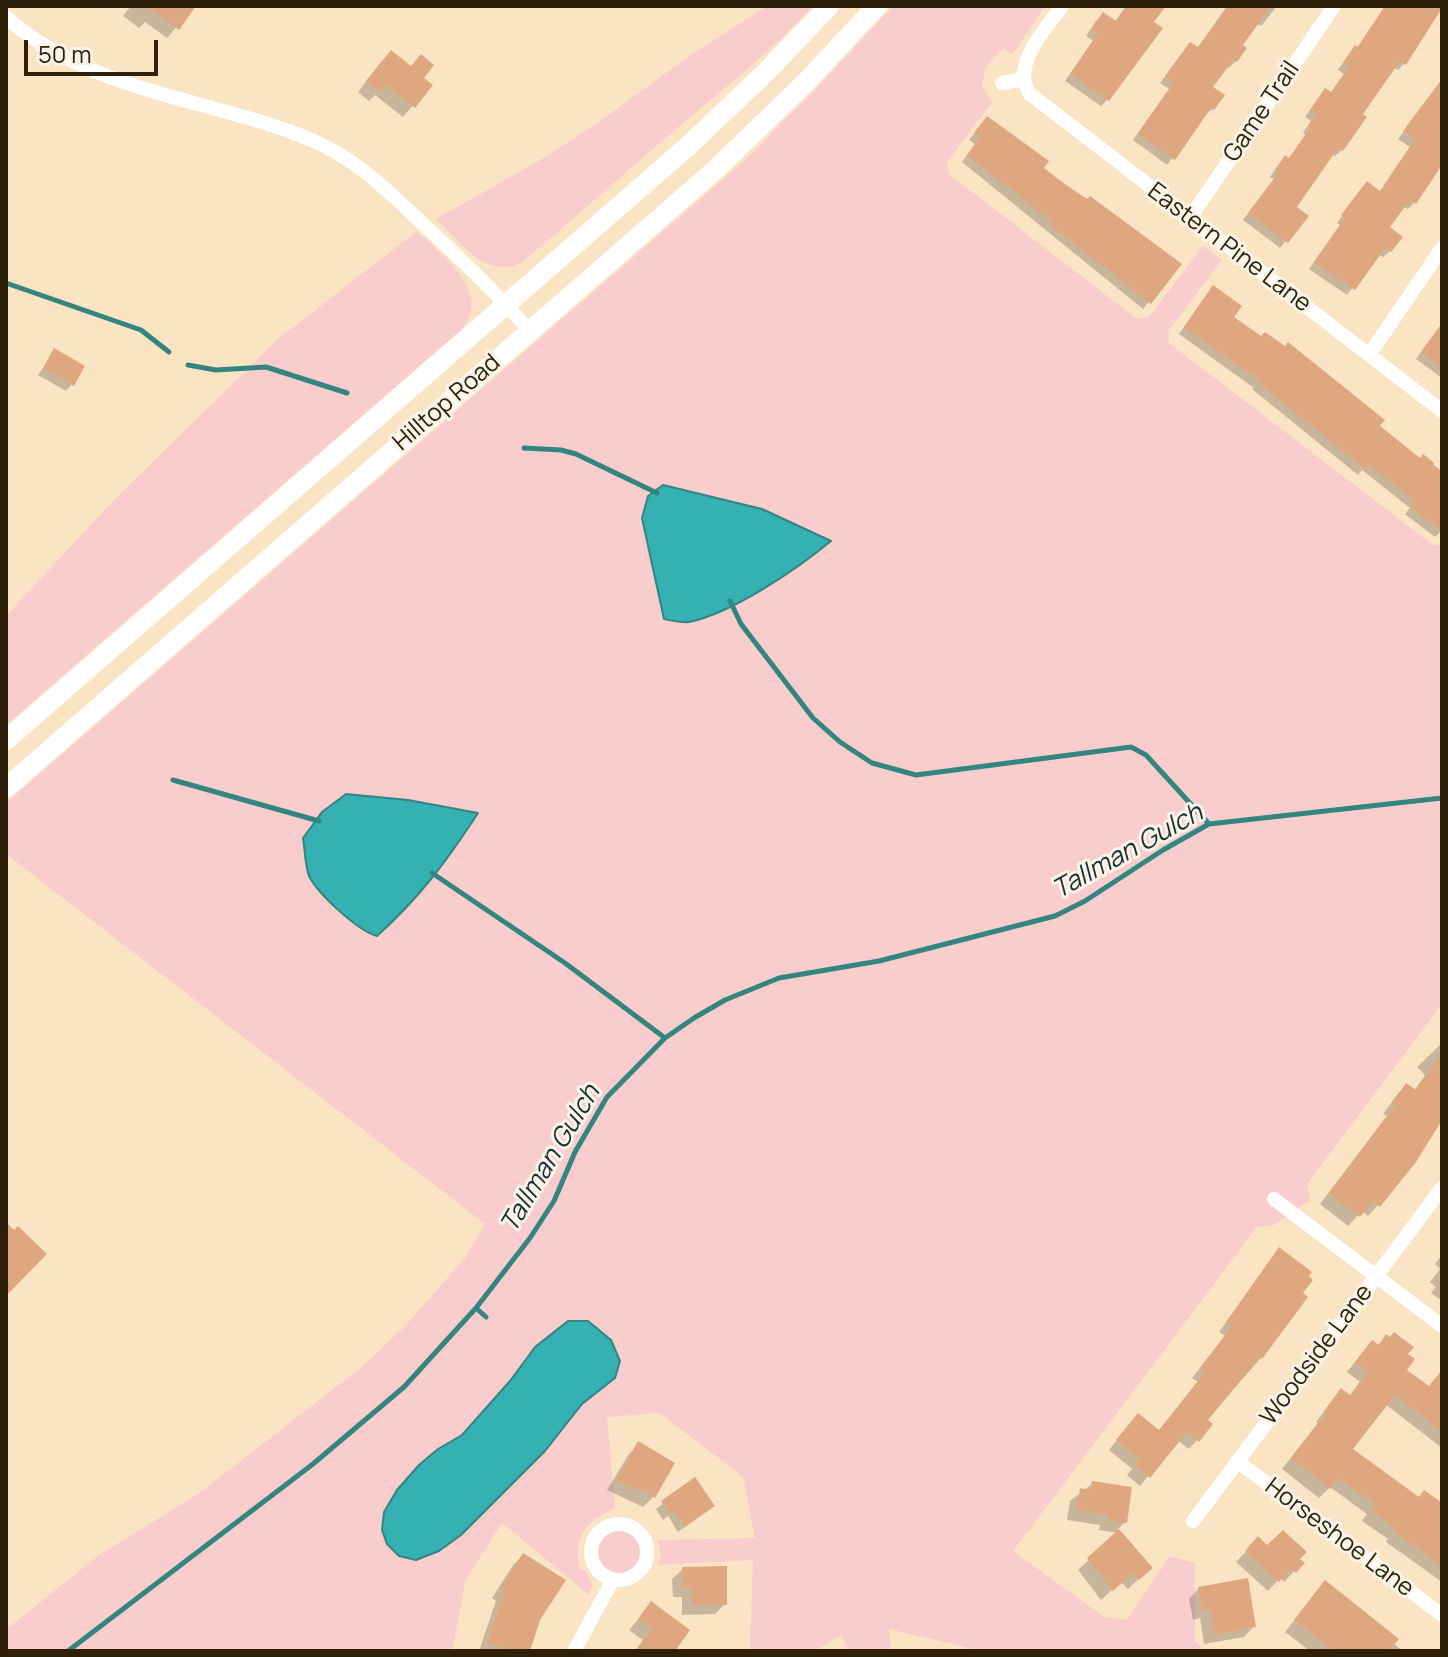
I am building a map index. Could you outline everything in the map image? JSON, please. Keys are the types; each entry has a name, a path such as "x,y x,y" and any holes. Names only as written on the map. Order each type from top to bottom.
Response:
{"main road":[{"name":"Hilltop Road","path":"6,740 700,135 829,6"},
{"name":"Hilltop Road","path":"6,788 748,139 830,58 877,6"}],"street":[{"path":"1002,83 1024,79 1027,57 1062,6"},
{"name":"Game Trail","path":"1190,218 1334,6"},
{"path":"6,17 34,40 87,70 138,89 285,130 338,152 378,181 530,331"},
{"name":"Eastern Pine Lane","path":"1024,79 1026,89 1033,97 1442,411"},
{"path":"1369,355 1442,248"},
{"name":"Woodside Lane","path":"1193,1521 1442,1188"},
{"path":"1274,1199 1442,1326"},
{"name":"Horseshoe Lane","path":"1237,1461 1442,1615"},
{"path":"609,1525 628,1526 643,1537 647,1555 639,1572 631,1578 613,1580 597,1571 590,1554 591,1545 609,1525"},
{"path":"574,1651 613,1580"}],"shaded area":[{"path":"767,6 813,6 746,70 521,263 496,267 485,263 436,219 542,159"},
{"path":"893,6 1045,6 1015,51 1011,54 1003,48 985,68 982,87 992,102 947,162 949,174 1137,319 1149,317 1203,246 1222,260 1168,331 1169,343 1433,545 1442,544 1442,1004 1307,1184 1310,1200 1274,1225 1257,1227 1013,1551 1103,1616 1127,1620 1170,1556 1195,1563 1195,1641 1205,1651 981,1651 889,1629 891,1651 848,1651 842,1634 815,1651 750,1651 753,1560 658,1565 661,1555 658,1540 755,1538 743,1477 660,1413 607,1417 615,1508 590,1524 580,1539 578,1558 580,1569 586,1571 592,1585 589,1595 502,1523 466,1579 452,1651 6,1651 8,1628 99,1555 198,1494 363,1366 406,1325 465,1258 485,1224 6,854 6,803 744,161"},
{"path":"417,231 454,267 468,289 472,300 471,311 463,328 6,725 6,616 114,500 278,339"},
{"path":"619,1531 634,1537 640,1552 634,1567 619,1573 604,1567 598,1552 604,1537"}],"water":[{"path":"663,485 762,509 831,541 783,577 725,609 689,622 664,619 642,518 648,496"},
{"path":"346,794 408,800 478,813 432,878 377,936 350,920 329,902 314,884 307,867 303,838 322,812"},
{"path":"568,1321 588,1321 611,1340 620,1361 615,1378 582,1404 545,1451 461,1535 439,1551 416,1560 399,1556 387,1544 382,1530 384,1512 397,1490 419,1465 462,1435 510,1381 535,1347"}],"building":[{"path":"147,6 196,6 179,30"},
{"path":"1126,6 1166,6 1154,22 1163,28 1109,101 1070,74 1098,33 1091,29 1103,12 1116,21"},
{"path":"1228,6 1271,6 1243,45 1247,48 1237,62 1233,60 1213,87 1225,95 1214,110 1211,108 1175,160 1138,133 1174,82 1165,76 1190,42 1198,47"},
{"path":"1385,6 1442,8 1406,65 1400,61 1363,114 1367,117 1343,151 1338,148 1297,207 1309,216 1288,243 1248,213 1279,172 1275,170 1285,155 1289,158 1310,128 1308,126 1316,114 1310,110 1325,88 1331,92 1349,67 1343,63 1355,45 1358,47"},
{"path":"391,50 411,66 421,54 434,65 424,78 433,85 415,108 386,85 381,92 366,81"},
{"path":"1442,79 1442,165 1416,204 1410,200 1390,227 1403,237 1391,252 1385,248 1355,290 1314,262 1345,218 1341,215 1367,181 1380,191 1415,139 1403,131"},
{"path":"987,116 1049,161 1044,168 1067,186 1087,199 1090,196 1182,264 1151,304 967,155 980,137 974,133"},
{"path":"1213,285 1242,306 1234,317 1261,336 1265,332 1285,346 1288,342 1385,420 1380,426 1420,458 1423,454 1442,471 1442,531 1410,507 1415,501 1369,465 1366,470 1257,382 1259,380 1184,327"},
{"path":"1442,323 1442,368 1421,352"},
{"path":"54,348 85,366 74,386 43,368"},
{"path":"1442,1053 1442,1120 1416,1162 1380,1207 1373,1201 1360,1217 1329,1193 1395,1105 1392,1103 1406,1083 1416,1090"},
{"path":"6,1222 14,1230 18,1226 47,1254 6,1296"},
{"path":"1279,1247 1312,1272 1309,1276 1313,1280 1303,1293 1308,1297 1262,1359 1260,1357 1208,1420 1213,1424 1199,1442 1187,1432 1150,1478 1134,1465 1139,1459 1116,1440 1138,1413 1159,1430 1205,1372 1200,1368 1232,1326 1226,1322"},
{"path":"1394,1332 1414,1347 1408,1354 1415,1359 1407,1370 1429,1386 1442,1370 1442,1432 1395,1395 1353,1449 1419,1497 1424,1490 1442,1503 1442,1566 1394,1531 1396,1528 1370,1510 1375,1504 1339,1478 1330,1489 1291,1458 1341,1388 1350,1395 1368,1371 1355,1362 1372,1340 1379,1345 1386,1334 1390,1337"},
{"path":"638,1441 675,1463 655,1498 637,1487 635,1491 616,1480"},
{"path":"695,1477 715,1506 685,1527 675,1511 670,1515 661,1501"},
{"path":"1092,1481 1132,1487 1127,1523 1108,1520 1109,1515 1077,1510 1080,1488 1090,1490"},
{"path":"1119,1529 1153,1568 1139,1580 1133,1573 1113,1591 1087,1558"},
{"path":"1283,1530 1307,1552 1300,1559 1305,1563 1296,1573 1291,1569 1279,1582 1245,1551 1258,1536 1267,1545"},
{"path":"523,1553 566,1580 540,1620 530,1651 512,1651 487,1643 505,1590 501,1588"},
{"path":"727,1566 727,1605 692,1605 691,1587 682,1588 682,1567"},
{"path":"1248,1578 1256,1627 1214,1635 1210,1609 1202,1610 1198,1587"},
{"path":"1325,1580 1399,1639 1389,1651 1334,1651 1294,1620"},
{"path":"651,1601 690,1630 675,1651 635,1651 652,1629 638,1619"}],"waterway":[{"path":"6,283 141,330 169,352"},
{"path":"188,365 216,370 266,367 347,393"},
{"path":"524,448 576,454 657,493"},
{"path":"730,601 741,624 813,718 840,742 872,763 916,775 1131,747 1146,755 1209,824"},
{"path":"173,780 319,821"},
{"name":"Tallman Gulch","path":"68,1651 313,1464 404,1387 476,1308 530,1238 554,1201 575,1152 607,1097 665,1038 694,1018 725,1000 779,978 879,961 1055,916 1085,901 1209,824 1442,798"},
{"path":"432,873 565,963 665,1038"},
{"path":"476,1308 486,1317"}]}
